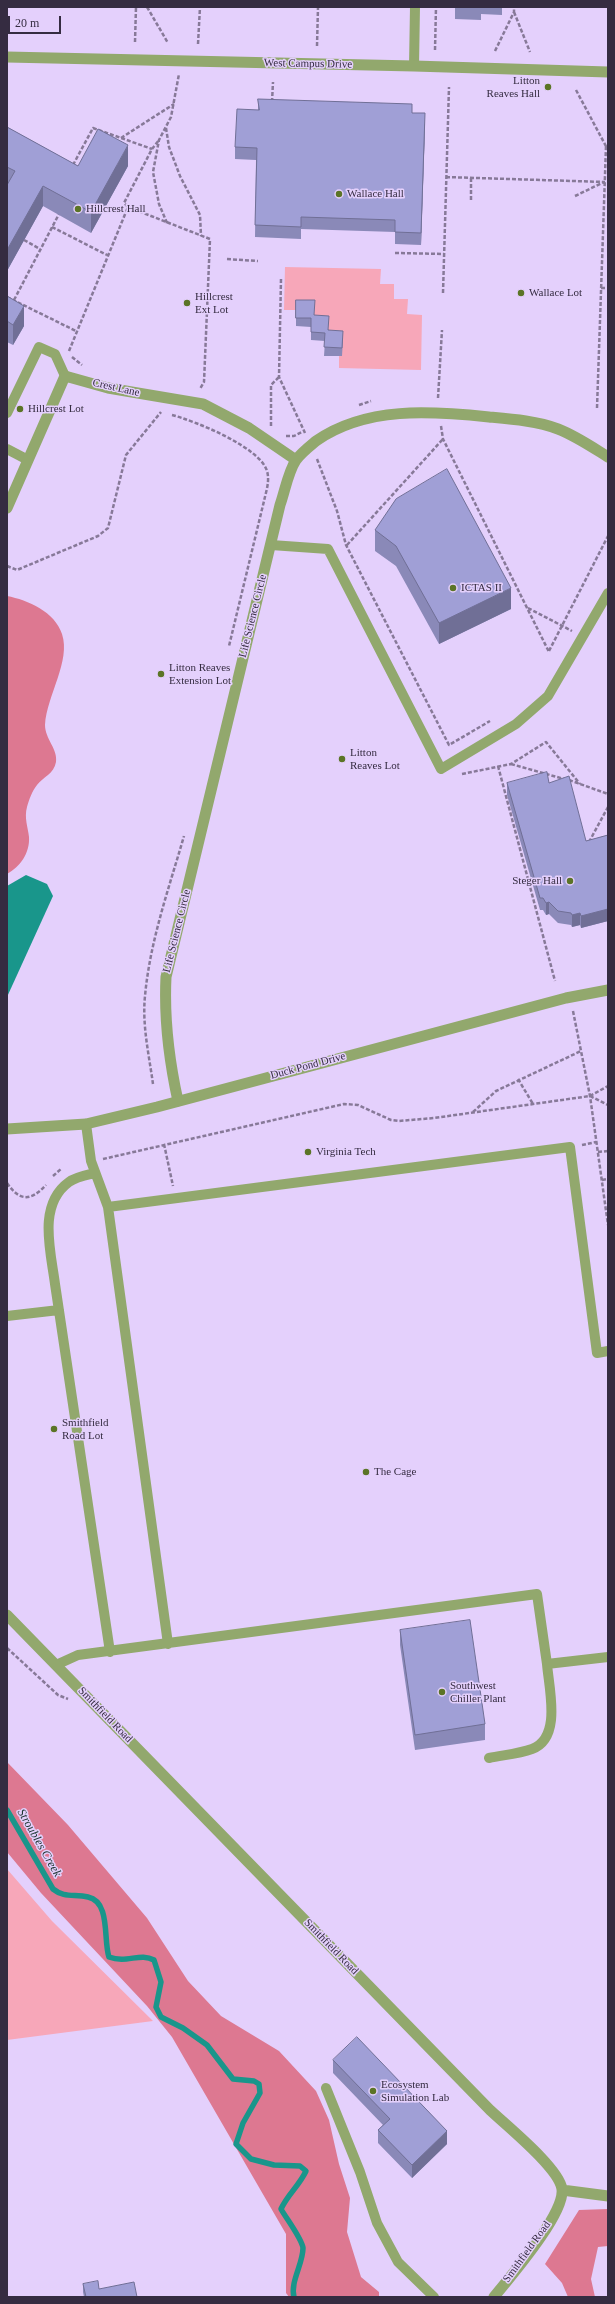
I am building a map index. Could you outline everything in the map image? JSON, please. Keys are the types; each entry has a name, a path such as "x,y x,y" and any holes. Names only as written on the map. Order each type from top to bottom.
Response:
{"street":[{"name":"West Campus Drive","path":"7,57 608,72"},
{"name":"Crest Lane","path":"65,376 115,389 203,404 249,428 296,460"},
{"path":"7,508 65,376"},
{"name":"Life Science Circle","path":"178,1101 172,1078 164,1007 166,977 280,505 296,460 311,445 327,433 352,422 409,412 511,419 557,429 607,455"},
{"name":"Duck Pond Drive","path":"7,1130 86,1124 566,998 608,990"},
{"name":"Smithfield Road","path":"7,1615 490,2110 546,2163 556,2175 562,2190 558,2204 541,2236 494,2297"},
{"path":"562,2190 608,2196"}],"lane":[{"path":"414,66 415,7"},
{"path":"7,413 40,347 54,354 65,376"},
{"path":"7,449 28,460"},
{"path":"270,545 328,549 441,769 516,724 548,696 608,593"},
{"path":"86,1124 95,1173 108,1207 168,1644"},
{"path":"108,1207 570,1147 597,1353 608,1352"},
{"path":"95,1173 70,1182 58,1192 51,1207 48,1222 59,1310 110,1652"},
{"path":"7,1316 59,1310"},
{"path":"56,1664 78,1655 110,1652 537,1594 547,1664 552,1724 545,1740 533,1749 489,1758"},
{"path":"547,1664 608,1657"},
{"path":"326,2088 360,2172 377,2223 398,2262 434,2297"}],"path":[{"path":"135,42 136,7"},
{"path":"147,7 168,43"},
{"path":"198,44 200,7"},
{"path":"317,46 318,7"},
{"path":"435,50 436,7"},
{"path":"514,7 514,12 530,52"},
{"path":"495,51 514,12"},
{"path":"167,223 159,204 153,172 160,140 171,117 179,73"},
{"path":"272,104 273,82"},
{"path":"443,293 448,87"},
{"path":"576,90 608,150"},
{"path":"119,145 122,138 174,104"},
{"path":"71,168 93,128 152,149"},
{"path":"166,128 169,147 180,176 200,215 202,236"},
{"path":"160,140 152,149 124,203 128,207 210,239 211,254 204,382 200,388 192,390"},
{"path":"598,408 606,146"},
{"path":"446,177 604,182"},
{"path":"471,178 471,200"},
{"path":"575,196 604,182"},
{"path":"86,369 70,355 69,352 76,330 128,207"},
{"path":"14,300 59,213"},
{"path":"52,227 107,255"},
{"path":"24,240 40,249"},
{"path":"395,252 444,254"},
{"path":"227,259 258,262"},
{"path":"281,279 279,377 311,445 337,511 346,545 449,745 493,720"},
{"path":"601,288 608,288"},
{"path":"7,297 76,330"},
{"path":"442,330 440,414 443,439 549,652 608,536"},
{"path":"276,432 271,427 270,419 271,385 279,377"},
{"path":"432,398 440,398"},
{"path":"357,405 375,401"},
{"path":"155,411 186,419 217,433 259,457 267,470 268,478 264,501 229,647"},
{"path":"7,566 17,570 98,536 108,528 126,455 161,412"},
{"path":"281,434 294,436 311,427"},
{"path":"346,545 443,439"},
{"path":"528,608 562,627"},
{"path":"461,774 510,764 546,742 580,784"},
{"path":"510,764 580,784 608,794"},
{"path":"498,766 555,981"},
{"path":"586,848 608,807"},
{"path":"153,1084 145,1030 145,996 152,951 185,831"},
{"path":"573,1008 590,1096 608,1225"},
{"path":"472,1113 496,1091 518,1079 581,1051"},
{"path":"518,1079 533,1104"},
{"path":"103,1159 344,1104 358,1105 391,1120 399,1121 472,1113 590,1096 608,1086"},
{"path":"590,1096 608,1105"},
{"path":"164,1144 170,1175"},
{"path":"598,1152 608,1151"},
{"path":"7,1183 17,1195 31,1197 38,1193 57,1171 66,1167"},
{"path":"602,1180 608,1179"},
{"path":"7,1648 62,1698 71,1700 89,1698"}],"shaded area":[{"path":"285,267 381,269 380,284 394,284 394,299 408,299 407,314 422,315 421,370 339,368 339,356 342,356 296,310 284,310"},
{"path":"7,596 32,604 47,613 58,626 62,634 64,644 61,667 50,702 45,725 47,735 55,753 56,762 53,770 37,785 27,807 26,822 29,843 26,854 16,868 7,874"},
{"path":"26,875 47,884 53,896 7,997 7,886"},
{"path":"7,1762 68,1825 147,1918 188,1981 221,2016 279,2051 316,2091 329,2120 339,2164 350,2198 347,2232 361,2277 379,2292 379,2297 289,2297 286,2293 286,2234 172,2037 147,2006 41,1893 7,1852"},
{"path":"7,1869 52,1921 153,2021 7,2040"},
{"path":"608,2209 608,2246 598,2247 591,2279 595,2297 568,2297 562,2283 545,2264 579,2210"}],"building":[{"name":"Wallace Hall","path":"258,99 412,104 412,113 425,113 421,233 395,232 395,220 301,217 301,227 255,225 257,148 235,147 237,109 259,110"},
{"name":"Hillcrest Hall","path":"7,127 78,166 98,129 128,145 91,212 43,186 7,250 7,185 15,171 7,167"},
{"path":"7,296 24,306 13,325 7,321"},
{"path":"296,300 315,300 314,315 329,316 328,330 343,331 342,348 324,347 325,333 311,332 311,318 296,318"},
{"name":"ICTAS II","path":"447,469 511,588 439,623 396,546 375,530 396,499"},
{"name":"Steger Hall","path":"547,772 549,783 569,776 586,841 608,835 608,909 581,916 580,913 572,915 571,913 558,911 549,902 546,903 543,898 540,898 507,783"},
{"name":"Southwest Chiller Plant","path":"470,1620 485,1724 415,1735 400,1630"},
{"path":"357,2037 447,2131 412,2165 378,2130 390,2119 333,2060"},
{"path":"98,2281 99,2289 134,2282 137,2297 86,2297 83,2284"}],"waterway":[{"name":"Stroubles Creek","path":"7,1810 53,1889 65,1895 88,1897 95,1900 100,1906 105,1922 109,1957 116,1959 144,1957 154,1960 161,1982 156,2007 161,2017 183,2028 207,2045 233,2079 254,2081 259,2084 260,2093 243,2123 236,2144 251,2159 274,2165 300,2166 306,2171 281,2209 297,2234 303,2248 295,2279 293,2291 294,2297"}],"place":[{"name":"Litton Reaves Hall","path":"548,87"},
{"name":"Wallace Hall","path":"339,194"},
{"name":"Hillcrest Hall","path":"78,209"},
{"name":"Wallace Lot","path":"521,293"},
{"name":"Hillcrest Ext Lot","path":"187,303"},
{"name":"Hillcrest Lot","path":"20,409"},
{"name":"ICTAS II","path":"453,588"},
{"name":"Litton Reaves Extension Lot","path":"161,674"},
{"name":"Litton Reaves Lot","path":"342,759"},
{"name":"Steger Hall","path":"570,881"},
{"name":"Virginia Tech","path":"308,1152"},
{"name":"Smithfield Road Lot","path":"54,1429"},
{"name":"The Cage","path":"366,1472"},
{"name":"Southwest Chiller Plant","path":"442,1692"},
{"name":"Ecosystem Simulation Lab","path":"373,2091"}]}
